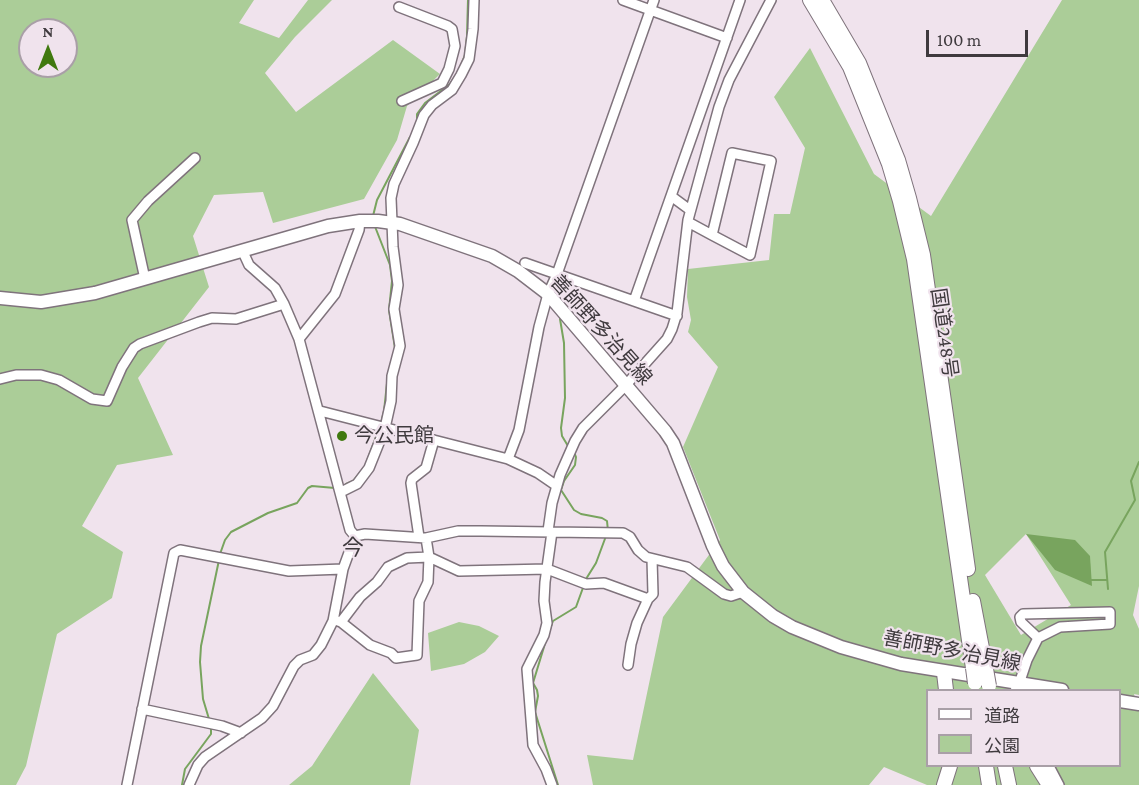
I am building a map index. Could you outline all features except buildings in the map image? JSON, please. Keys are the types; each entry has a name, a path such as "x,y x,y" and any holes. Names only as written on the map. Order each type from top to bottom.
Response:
{"highway":[{"path":"805,0 846,59"},
{"name":"国道248号","path":"810,0 846,59 870,114 889,164 914,259 980,669"},
{"name":"国道248号","path":"822,0 859,63 898,160 923,255 973,601 981,688"},
{"path":"944,673 946,689"},
{"path":"944,785 949,767"},
{"path":"979,767 981,785"},
{"path":"986,767 989,785"},
{"path":"996,767 999,785"},
{"path":"1005,767 1009,785"},
{"path":"1038,767 1049,785"}],"main road":[{"name":"善師野多治見線","path":"0,298 41,302 94,293 328,226 369,221 392,223 492,256 518,271 548,294 673,443 723,566 743,592 773,616 792,627 841,647 901,664 1019,687 1046,689"},
{"path":"1121,701 1139,704"}],"street":[{"path":"402,101 420,105 449,92 469,58 474,0"},
{"path":"623,0 654,7 727,38"},
{"path":"634,301 741,0"},
{"path":"552,785 533,745 527,669 544,635 547,623 544,601 550,531 557,486 575,441 583,428 667,339 677,316 687,222 719,107 729,80 771,0"},
{"path":"341,492 357,484 369,468 391,401 392,376 400,345 394,309 398,285 393,247 391,198 420,105 442,83 449,69 455,46 452,29 448,26 399,7"},
{"path":"508,459 519,430 539,327 548,294 561,275 654,7"},
{"path":"442,83 449,92"},
{"path":"687,222 750,255 771,160 732,153 712,235"},
{"path":"145,279 132,220 148,201 195,158"},
{"path":"671,196 690,210"},
{"path":"299,339 335,294 359,230 369,221"},
{"path":"243,252 249,265 268,280 284,304 299,339 350,530 354,536"},
{"path":"525,263 677,316"},
{"path":"0,380 16,375 41,375 58,380 92,399 106,401 122,367 134,348 140,344 212,318 236,319 284,304"},
{"path":"320,411 508,459 538,473 557,486"},
{"path":"337,621 370,645 391,653 396,658 417,655 419,601 428,582 429,557 411,483 412,479 426,468 434,440"},
{"path":"354,536 365,534 423,538 458,531 623,533 630,537 638,550 651,559 687,567 724,594 731,596 743,592"},
{"path":"337,621 343,569 354,536"},
{"path":"127,785 174,553 180,550 289,572 343,569"},
{"path":"189,785 198,765 205,757 262,718 273,706 294,666 321,645 337,621 377,582 388,567 407,558 429,557 459,571 547,569 586,584 604,583 648,599"},
{"path":"628,665 630,644 637,623 648,599 653,594 651,559"},
{"path":"1019,687 1025,666 1038,638 1060,627 1110,624 1110,612 1023,614 1020,622 1038,638"},
{"path":"142,708 210,723 241,733"},
{"path":"1050,767 1059,785"}],"green space":[{"path":"0,0 254,0 239,23 279,38 308,0 332,0 295,37 265,73 296,112 393,40 440,74 407,106 397,140 364,199 273,223 263,192 214,195 193,236 209,287 138,378 173,455 117,465 82,526 123,552 112,598 57,634 26,766 16,785 0,785"},
{"path":"1062,0 1139,0 1139,586 1133,615 1139,629 1139,695 1134,694 1139,711 1139,785 927,785 884,767 869,785 593,785 587,755 633,760 663,617 720,540 683,447 718,367 688,332 691,320 687,297 688,269 769,260 774,214 790,214 805,148 774,97 810,48 874,174 931,216","holes":["1026,534 1071,605 1021,635 985,575"]},
{"path":"459,622 479,626 499,636 485,652 464,664 431,671 428,633"},
{"path":"373,673 419,730 410,785 289,785 312,766"}],"shaded area":[{"path":"1026,534 1075,540 1090,556 1092,586 1055,570"}],"waterway":[{"path":"459,70 465,55 468,0"},
{"path":"417,124 417,114 425,103 450,84 456,75"},
{"path":"373,216 377,200 410,137"},
{"path":"374,224 390,265 392,281 389,310 395,348 388,374 381,423"},
{"path":"558,295 559,280"},
{"path":"560,319 564,343 565,398 561,428 562,436 568,446"},
{"path":"346,484 353,481 365,466 379,429"},
{"path":"574,452 575,465 561,490 574,510 607,521 608,531"},
{"path":"1108,589 1105,552 1135,500 1131,481 1139,462"},
{"path":"220,554 231,532 268,513 297,503 312,486 335,488"},
{"path":"586,579 596,563 606,536"},
{"path":"209,719 203,699 201,646 219,560"},
{"path":"1091,580 1107,580"},
{"path":"550,629 553,621 576,607 584,585"},
{"path":"547,637 533,683 538,696 535,712 558,785"},
{"path":"182,785 185,769 211,734 211,728"}],"place":[{"name":"今公民館","path":"342,436"}],"district":[{"name":"今","path":"353,548"}]}
